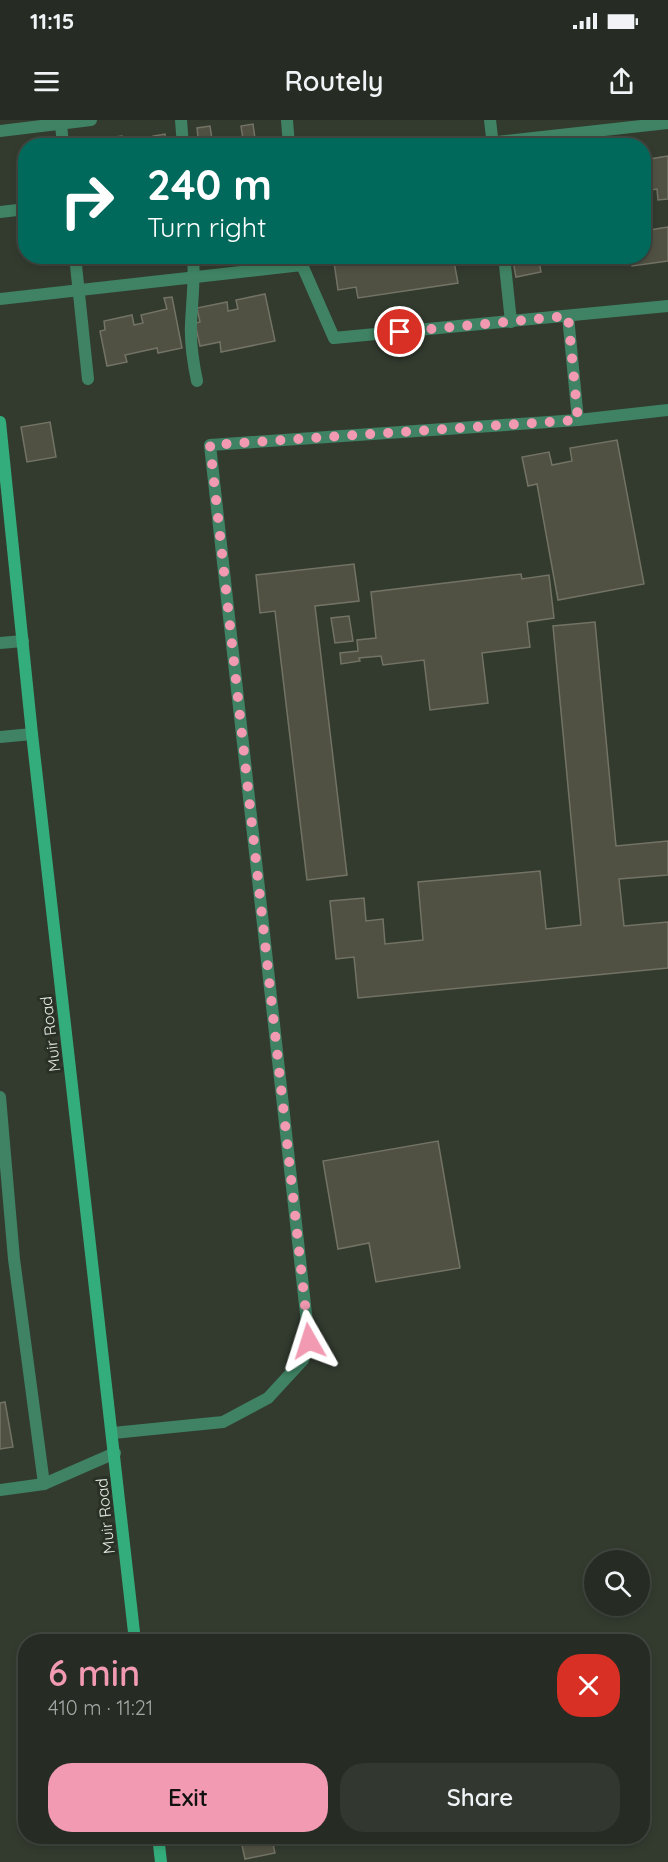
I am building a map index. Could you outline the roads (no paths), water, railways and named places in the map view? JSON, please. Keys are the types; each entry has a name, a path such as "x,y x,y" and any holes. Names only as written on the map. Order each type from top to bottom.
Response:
{"main road":[{"name":"Muir Road","path":"0,422 3,469 32,734 134,1634"},
{"path":"159,1844 161,1862"}],"street":[{"path":"0,131 91,120"},
{"path":"181,120 182,138"},
{"path":"287,120 288,138"},
{"path":"490,120 492,138"},
{"path":"543,138 668,123"},
{"path":"61,124 62,138"},
{"path":"0,212 18,210"},
{"path":"76,264 88,379"},
{"path":"194,264 191,343 197,381"},
{"path":"0,299 280,264"},
{"path":"302,264 334,338 668,306"},
{"path":"505,264 511,322"},
{"path":"568,316 578,420"},
{"path":"113,1433 223,1422 268,1398 303,1360 309,1341 210,445 578,420 668,410"},
{"path":"0,643 23,641"},
{"path":"0,737 32,734"},
{"path":"0,1097 14,1259 44,1484"},
{"path":"0,1254 14,1259"},
{"path":"0,1490 44,1484 115,1453"}]}
